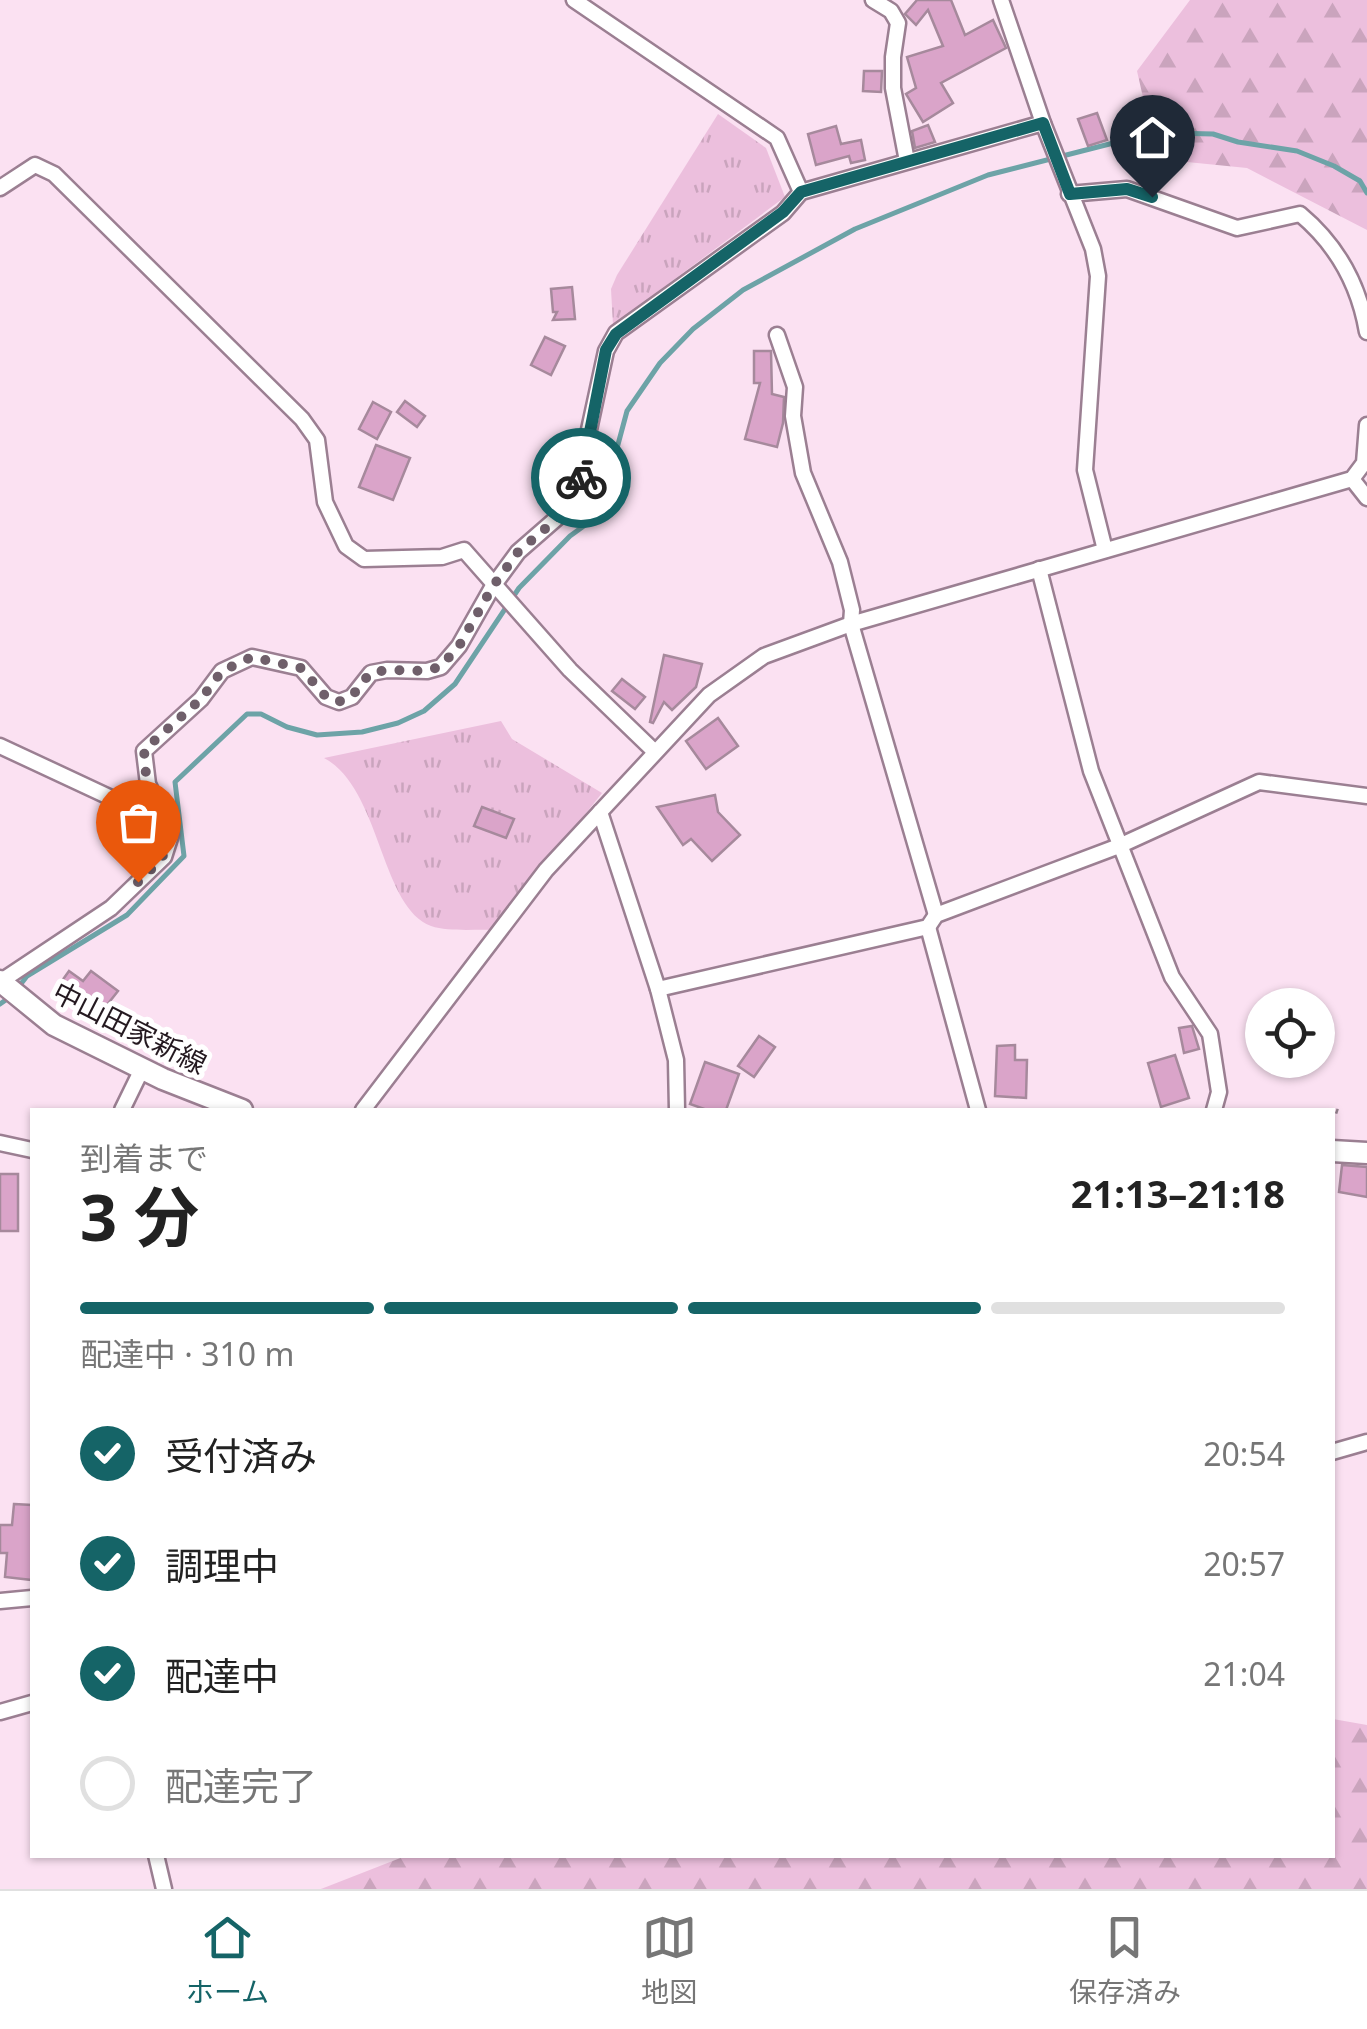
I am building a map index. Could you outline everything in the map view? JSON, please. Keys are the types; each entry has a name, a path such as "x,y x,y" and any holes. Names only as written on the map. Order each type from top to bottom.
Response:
{"main road":[{"name":"中山田家新線","path":"0,982 54,1025 237,1108"},
{"path":"1335,1150 1367,1153"}],"street":[{"path":"574,0 776,138 801,192"},
{"path":"873,0 890,11 898,23 894,88 907,161"},
{"path":"1001,0 1043,123 1093,249 1098,276 1085,470 1105,550"},
{"path":"0,982 111,908 164,857 171,835 148,784 144,750 201,699 222,671 252,657 301,668 326,697 338,702 352,696 370,673 427,671 441,666 459,646 493,586 518,552 574,504 606,350 616,334 783,212 801,192 1043,123"},
{"path":"0,188 35,165 54,174 302,420 317,440 324,502 346,546 364,559 442,556 464,550 570,670 655,752"},
{"path":"1070,194 1127,189 1237,228 1300,214 1348,271 1361,296 1367,332"},
{"path":"778,335 795,387 794,416 803,474 840,562 852,624 978,1108"},
{"path":"365,1108 546,870 710,696 764,656 852,624 1352,479 1364,462 1367,425"},
{"path":"1352,479 1367,498"},
{"path":"1038,569 1091,771 1172,977 1210,1034 1220,1092 1215,1108"},
{"path":"0,746 152,818 164,818"},
{"path":"658,989 932,922 1119,846 1259,782 1367,796"},
{"path":"600,812 658,989 676,1060 677,1108"},
{"path":"123,1108 142,1068"},
{"path":"0,1143 30,1150"},
{"path":"1335,1451 1367,1442"},
{"path":"0,1601 30,1598"},
{"path":"0,1712 30,1704"},
{"path":"157,1858 164,1889"}],"path":[{"path":"1335,1117 1339,1104"}],"green space":[{"path":"1190,0 1367,0 1367,230 1247,168 1157,159 1137,71"},
{"path":"718,114 766,148 785,197 613,325 611,289 617,275"},
{"path":"501,721 512,739 602,793 494,930 431,926 414,915 401,896 358,794 343,773 324,758"},
{"path":"1335,1719 1367,1725 1367,1889 321,1889 400,1858 1335,1858"}],"building":[{"path":"917,0 951,0 965,35 993,20 1006,48 941,83 953,103 923,122 906,94 916,88 907,57 943,46 928,10 916,25 905,14"},
{"path":"864,71 882,71 881,92 863,91"},
{"path":"1097,113 1107,140 1088,146 1078,119"},
{"path":"928,125 935,142 915,148 912,131"},
{"path":"836,126 841,144 861,140 865,160 851,163 849,156 816,165 808,134"},
{"path":"572,287 575,319 553,320 557,312 553,312 551,289"},
{"path":"545,337 565,346 551,375 531,365"},
{"path":"754,351 771,351 772,394 784,397 777,447 745,439 760,383 754,383"},
{"path":"405,401 425,416 417,427 397,412"},
{"path":"373,402 391,412 377,439 359,429"},
{"path":"376,445 410,458 393,500 359,487"},
{"path":"664,655 702,664 696,687 672,710 664,702 653,723 650,722"},
{"path":"622,679 645,697 635,709 612,691"},
{"path":"718,718 738,746 706,769 686,741"},
{"path":"715,795 718,812 740,835 712,861 691,839 683,845 657,807"},
{"path":"482,807 514,819 506,838 474,826"},
{"path":"69,971 83,981 91,971 118,991 99,1015 59,985"},
{"path":"1192,1026 1199,1049 1184,1053 1179,1028"},
{"path":"759,1036 775,1047 754,1077 738,1066"},
{"path":"1015,1045 1015,1060 1027,1060 1026,1098 995,1096 997,1046"},
{"path":"1175,1055 1189,1098 1161,1107 1148,1063"},
{"path":"705,1062 739,1074 727,1108 690,1104"},
{"path":"1342,1165 1367,1167 1367,1197 1339,1192"},
{"path":"0,1174 18,1174 18,1231 0,1231"},
{"path":"14,1504 30,1505 30,1580 5,1577 7,1553 0,1553 0,1525 12,1525"}],"waterway":[{"path":"17,989 27,976 127,915 184,856 175,782 247,714 261,714 287,727 317,735 362,732 398,723 424,711 455,684 519,588 570,536 599,515 627,411 660,363 693,329 743,290 855,229 988,175 1129,139 1172,133 1213,134 1297,151 1360,181 1367,193"},
{"path":"0,1004 10,997"}],"way so far":[{"path":"138,882 164,857 171,835 148,784 144,750 201,699 222,671 252,657 301,668 326,697 338,702 352,696 370,673 427,671 441,666 459,646 493,586 518,552 574,504 581,478"}],"route":[{"path":"581,478 606,350 616,334 783,212 801,192 1043,123 1070,194 1127,189 1152,197"}]}
